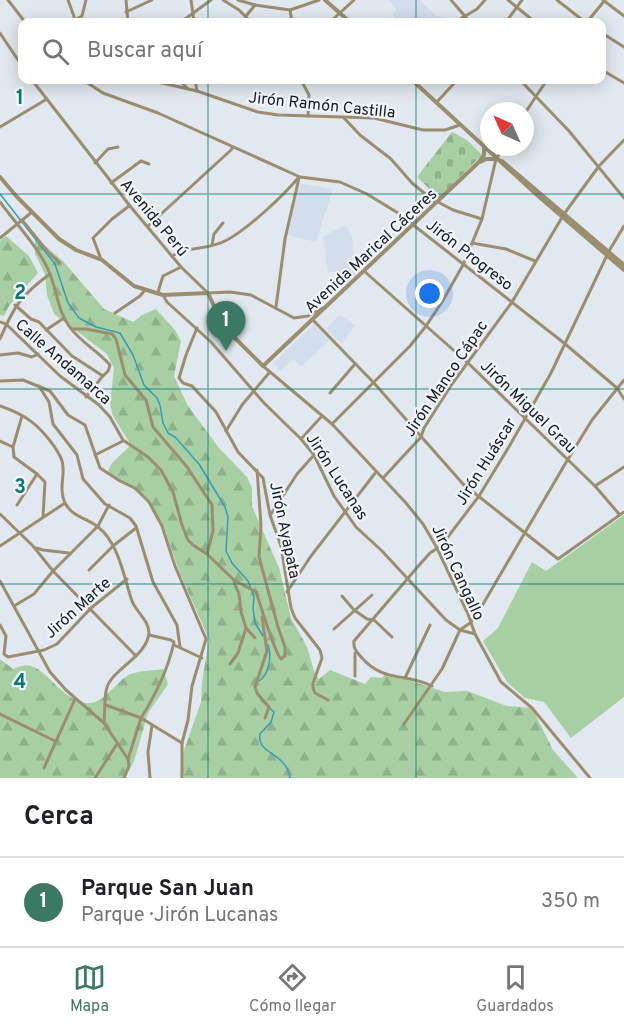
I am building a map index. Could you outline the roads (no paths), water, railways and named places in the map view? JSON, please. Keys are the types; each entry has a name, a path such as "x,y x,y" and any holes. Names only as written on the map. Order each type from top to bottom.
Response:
{"street":[{"path":"8,0 22,18"},
{"path":"68,0 74,18"},
{"path":"79,18 82,16 86,0"},
{"path":"126,0 127,18"},
{"path":"126,12 152,0"},
{"path":"191,0 194,18"},
{"path":"187,18 211,0"},
{"path":"223,0 246,16 255,4"},
{"path":"238,0 290,10 319,0"},
{"path":"325,0 345,18"},
{"path":"335,18 354,0"},
{"path":"451,0 465,17 485,0"},
{"path":"508,0 530,18"},
{"path":"509,18 522,0"},
{"path":"557,0 581,18"},
{"path":"589,18 604,0 624,16"},
{"path":"290,10 291,18"},
{"path":"0,33 18,60"},
{"path":"606,36 624,47"},
{"path":"606,72 624,83"},
{"name":"Avenida Perú","path":"35,84 95,163 180,267 208,293 223,326 263,366"},
{"name":"Jirón Progreso","path":"89,84 103,93 158,113 300,177 349,184 413,224 564,343 617,388 624,399"},
{"name":"Jirón Ramón Castilla","path":"168,84 197,91 258,112 374,118 423,130 445,130 460,125"},
{"path":"183,84 187,88"},
{"path":"196,84 197,91"},
{"path":"303,84 309,95 308,116"},
{"path":"416,84 480,142"},
{"path":"436,102 453,84"},
{"path":"524,84 599,166 624,198"},
{"path":"531,102 544,84"},
{"path":"0,127 47,99"},
{"path":"342,116 360,135 391,159 412,183 437,202 453,210 482,219"},
{"name":"Jirón Manco Cápac","path":"383,478 422,437 424,428 452,384 512,302 563,215 599,166 624,140"},
{"path":"95,163 108,148 118,147"},
{"path":"148,226 233,147"},
{"name":"Avenida Marical Cáceres","path":"263,366 483,156"},
{"path":"493,156 496,159"},
{"path":"332,424 374,383 426,326 463,265 482,219 498,156"},
{"path":"479,162 496,159 506,163 563,215 624,265"},
{"path":"111,183 141,161 149,164"},
{"path":"0,177 32,212 68,244 76,250 102,260 134,286 163,295 230,292 251,296 287,315 298,318 308,316 328,306"},
{"path":"172,256 180,250 225,242 289,189 300,177"},
{"path":"276,308 285,238 300,177"},
{"path":"0,202 60,263"},
{"path":"102,260 93,240 94,235 130,206"},
{"path":"0,216 7,211"},
{"path":"0,238 32,212"},
{"path":"20,222 50,274 64,318 76,336 110,365 108,371 86,397"},
{"path":"212,245 214,234 223,223"},
{"name":"Jirón Huáscar","path":"356,651 354,641 430,553 441,546 479,496 551,373 608,253 624,226"},
{"path":"472,243 506,249 535,261"},
{"path":"608,253 624,270"},
{"path":"158,292 163,276 180,267"},
{"name":"Jirón Miguel Grau","path":"364,271 468,363 622,513"},
{"path":"0,339 15,305 27,291 50,274"},
{"path":"115,313 145,290"},
{"name":"Jirón Lucanas","path":"163,295 167,302 197,328 301,439 314,455 345,514 356,527 382,551 440,614 460,630 475,634"},
{"path":"15,305 31,319 39,322 72,356 103,376"},
{"path":"46,330 64,318"},
{"path":"313,320 374,383 463,484 558,559 622,513"},
{"name":"Calle Andamarca","path":"0,322 6,324 60,376 99,405 110,417 123,440 148,457 161,470 176,500 188,540 207,554 238,584 256,592 278,657 283,658 285,647 259,557 261,525 256,470"},
{"name":"Jirón Ayapata","path":"197,328 179,378 183,383 192,386 216,412 238,452 263,478 270,515 281,546 287,592 296,618 320,650 322,658 313,688 315,693 328,700"},
{"path":"72,329 112,334 117,339 125,375 146,400 153,427 187,467 212,505 213,531 207,554"},
{"path":"0,355 18,353 32,357 38,354"},
{"path":"330,393 355,364"},
{"name":"Jirón Cangallo","path":"263,366 332,424 423,524 437,549 475,634 501,682 532,708 590,778"},
{"path":"226,431 242,405 269,373"},
{"path":"0,381 23,380 50,391 68,415 85,425 102,470 145,496 159,518 175,566 207,639 192,686 188,720 182,743 182,778"},
{"path":"404,724 432,686 460,630 471,623 592,420 624,380"},
{"path":"38,385 49,402 53,424 77,454 83,479 109,506 130,518 136,528 153,582 177,625 180,647"},
{"path":"0,406 33,421 62,458 61,489 65,502 81,518 98,526 113,546 127,579 133,603 147,624 149,635 136,656 110,682 106,691 104,723"},
{"path":"22,416 13,447 14,456 45,482 44,517"},
{"path":"301,439 322,416"},
{"path":"95,455 123,440"},
{"path":"0,441 13,447"},
{"path":"270,515 297,474 314,455"},
{"path":"595,486 624,466"},
{"path":"287,592 311,556 376,472"},
{"path":"17,505 37,474"},
{"path":"0,546 65,502"},
{"path":"14,606 33,594 69,553 98,526 109,506"},
{"path":"0,514 136,656"},
{"path":"89,570 113,546 136,528"},
{"path":"33,546 43,550 69,553"},
{"name":"Jirón Marte","path":"4,654 10,658 44,650 57,644 92,608 127,579"},
{"path":"234,580 246,628 255,638"},
{"path":"0,582 55,679 104,723 128,759"},
{"path":"333,629 372,595"},
{"path":"342,596 354,610 367,619 374,620 392,637"},
{"path":"263,615 262,623 266,635 267,651 255,687 257,693 269,707 265,718"},
{"path":"0,625 6,636 4,654 0,658"},
{"path":"405,678 430,625"},
{"path":"230,664 238,652 246,628"},
{"path":"149,635 171,640 173,644 202,658"},
{"path":"124,778 141,718 167,668 173,644"},
{"path":"356,651 374,670 388,676 418,680 432,686"},
{"path":"355,676 356,651"},
{"path":"44,768 75,698"},
{"path":"106,705 141,718 182,743"},
{"path":"0,714 55,741"},
{"path":"150,778 148,752 152,724"},
{"path":"95,778 117,744"},
{"path":"127,772 129,778"}],"waterway":[{"path":"0,194 55,264 68,303 79,318 96,327 120,333 133,355 144,385 157,398 168,433 175,437 199,464 225,507 228,517 226,551 232,563 248,581 254,597 255,623 263,636"},
{"path":"259,681 269,665 268,645"},
{"path":"261,700 274,712 271,722 260,734 261,744 281,760 290,778"}],"place":[{"name":"Parque San Juan","path":"226,351"}]}
